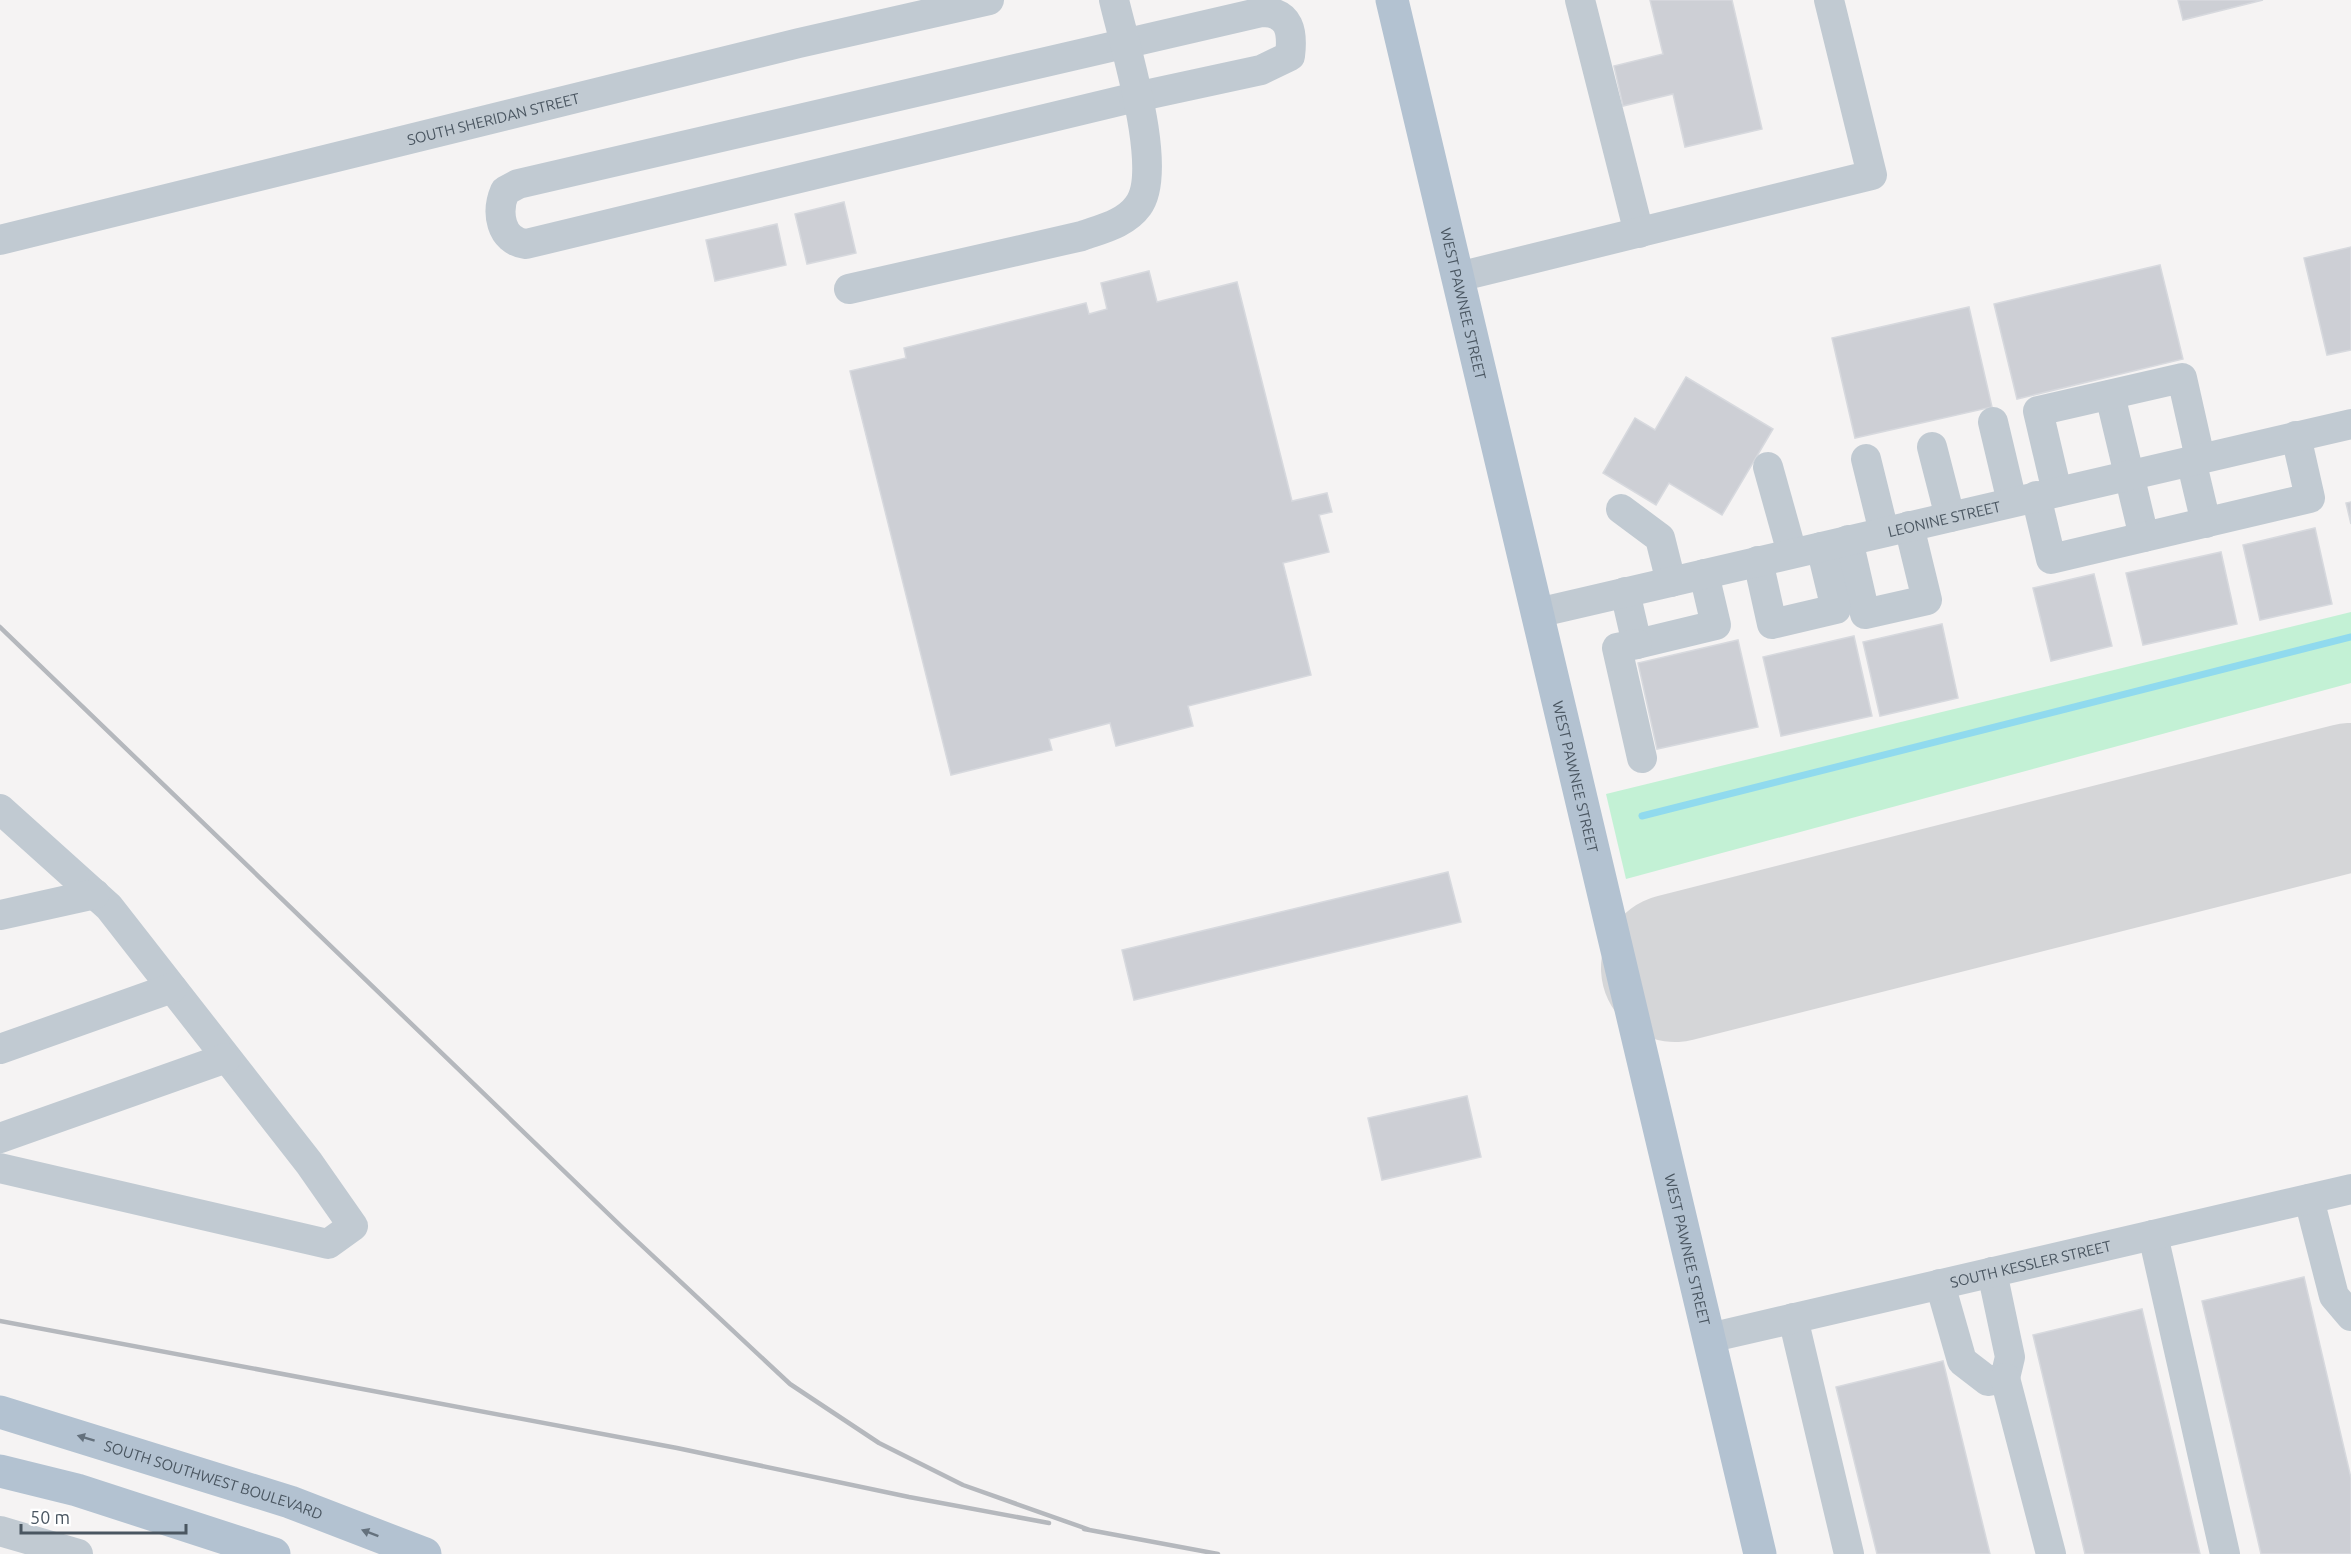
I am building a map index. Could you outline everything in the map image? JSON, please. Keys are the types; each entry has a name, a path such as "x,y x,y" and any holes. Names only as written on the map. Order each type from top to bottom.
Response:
{"main road":[{"name":"WEST PAWNEE STREET","path":"1392,0 1760,1554"},
{"name":"SOUTH SOUTHWEST BOULEVARD","path":"0,1412 290,1503 425,1554"},
{"path":"0,1471 77,1490 274,1554"}],"street":[{"name":"SOUTH SHERIDAN STREET","path":"0,240 799,43 990,0"},
{"path":"849,289 1082,236 1116,224 1139,206 1149,174 1144,130 1114,0"},
{"path":"1580,0 1639,233"},
{"path":"1458,277 1872,175 1829,0"},
{"path":"1263,12 1276,12 1286,21 1292,40 1290,56 1261,70 1136,97 526,244 514,243 506,235 499,204 505,191 518,184 1124,43 1263,12"},
{"path":"2035,497 2038,411 2181,378 2206,523"},
{"path":"2110,395 2144,537"},
{"path":"1993,422 2035,497 2051,559 2310,498 2296,436"},
{"name":"LEONINE STREET","path":"1537,613 2351,424"},
{"path":"1932,447 1950,517"},
{"path":"1835,544 1865,614 1927,600 1866,459"},
{"path":"1768,467 1792,553"},
{"path":"1621,509 1660,538 1671,582"},
{"path":"1758,561 1772,624 1836,609 1835,544"},
{"path":"1641,758 1617,648 1716,625 1704,574"},
{"path":"1625,592 1637,644"},
{"path":"0,808 109,906 309,1163 353,1226 328,1244 0,1168"},
{"path":"0,915 94,894"},
{"path":"0,1049 172,988"},
{"path":"0,1138 226,1058"},
{"name":"SOUTH KESSLER STREET","path":"1709,1338 2351,1189"},
{"path":"2309,1198 2334,1296 2351,1316"},
{"path":"2153,1235 2225,1554"},
{"path":"1992,1272 2010,1357 2005,1378 2051,1554"},
{"path":"1940,1284 1962,1361 1988,1381 2005,1378"},
{"path":"1793,1318 1849,1554"},
{"path":"0,1531 78,1554"}],"green space":[{"path":"2351,612 2351,683 1626,879 1606,794"}],"building":[{"path":"1650,0 1732,0 1762,129 1685,147 1673,94 1623,106 1614,66 1663,54"},
{"path":"2178,0 2263,0 2183,20"},
{"path":"844,202 856,253 807,264 795,214"},
{"path":"777,224 786,265 715,281 706,240"},
{"path":"2351,247 2351,350 2327,355 2304,258"},
{"path":"2160,265 2183,359 2017,399 1994,304"},
{"path":"1149,271 1157,302 1237,282 1292,501 1327,493 1332,512 1319,515 1329,552 1283,563 1311,675 1188,706 1193,726 1116,746 1110,723 1049,739 1052,750 951,775 850,371 906,358 904,348 1086,303 1089,314 1107,309 1101,283"},
{"path":"1969,307 1992,407 1855,438 1832,338"},
{"path":"1686,377 1773,429 1722,515 1669,483 1656,505 1603,473 1635,418 1655,430"},
{"path":"2351,502 2351,524 2346,503"},
{"path":"2315,528 2332,604 2260,620 2243,545"},
{"path":"2221,552 2237,624 2143,645 2126,573"},
{"path":"2094,574 2112,646 2051,661 2033,588"},
{"path":"1942,624 1958,698 1880,716 1863,642"},
{"path":"1854,636 1872,716 1781,736 1763,657"},
{"path":"1738,640 1758,727 1657,749 1638,663"},
{"path":"1448,872 1461,922 1134,1000 1122,950"},
{"path":"1467,1096 1481,1157 1382,1180 1368,1118"},
{"path":"2304,1277 2351,1478 2351,1554 2261,1554 2202,1301"},
{"path":"2142,1309 2200,1554 2085,1554 2033,1335"},
{"path":"1943,1361 1990,1554 1877,1554 1836,1387"}],"waterway":[{"path":"1642,816 2351,637"}],"runway":[{"path":"1675,968 2351,797"}],"railway":[{"path":"0,627 623,1228 790,1384 879,1443 963,1485 1090,1530"},
{"path":"0,1321 677,1448 909,1497 1049,1523"},
{"path":"1084,1529 1218,1554"}]}
